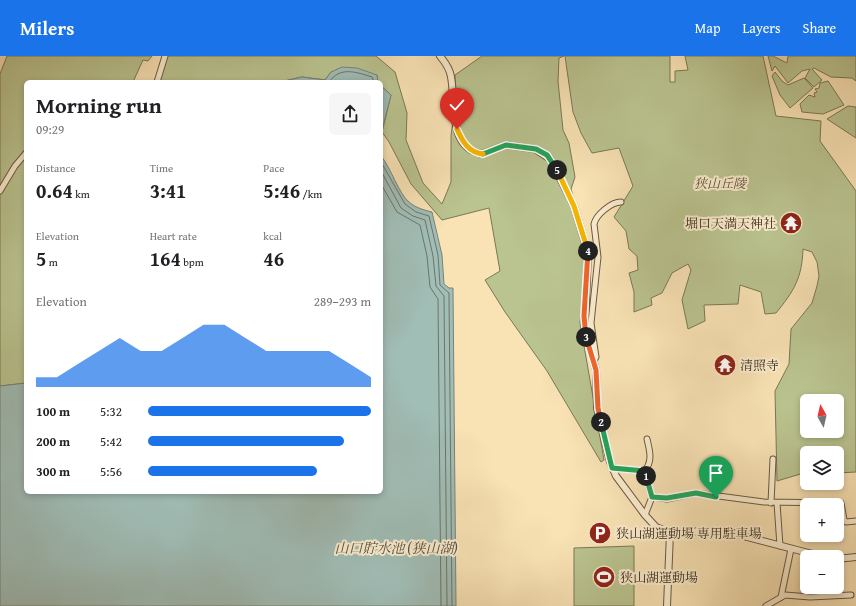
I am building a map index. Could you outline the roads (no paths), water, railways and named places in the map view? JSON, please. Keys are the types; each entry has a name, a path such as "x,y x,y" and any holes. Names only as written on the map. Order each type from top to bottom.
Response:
{"street":[{"path":"159,80 165,56"},
{"path":"440,56 448,68 451,77 454,122 460,136 468,148 482,154 506,145 536,149 547,155 554,163 574,206 588,252 584,325 598,380 598,408 612,468 622,486 644,516 656,527 670,533 720,530 800,551"},
{"path":"0,191 15,166 24,156"},
{"path":"594,361 596,357 591,315 598,257 594,224 595,219 604,210 617,202 621,202"},
{"path":"645,471 649,466 651,457 647,439"},
{"path":"773,459 774,503 780,546"},
{"path":"612,468 645,471"},
{"path":"644,516 652,497 645,471"},
{"path":"652,497 667,498 696,493 774,503 841,503 844,520 846,522 856,521"},
{"path":"667,606 670,533"},
{"path":"781,597 791,549"},
{"path":"844,558 856,557"},
{"path":"766,606 785,595 810,597 851,594"}],"water":[{"path":"342,67 357,68 377,75 378,80 325,80 331,72"},
{"path":"302,77 325,80 289,80"},
{"path":"383,88 391,95 383,126"},
{"name":"山口貯水池 (狭山湖)","path":"383,158 405,198 417,207 432,212 442,255 444,284 449,288 453,288 456,606 0,606 0,386 24,383 24,494 383,494"}],"place":[{"name":"堀口天満天神社","path":"791,223"},
{"name":"清照寺","path":"725,365"},
{"name":"狭山湖運動場 専用駐車場","path":"600,533"},
{"name":"狭山湖運動場","path":"604,577"}],"park label":[{"name":"狭山丘陵","path":"720,183"}]}
